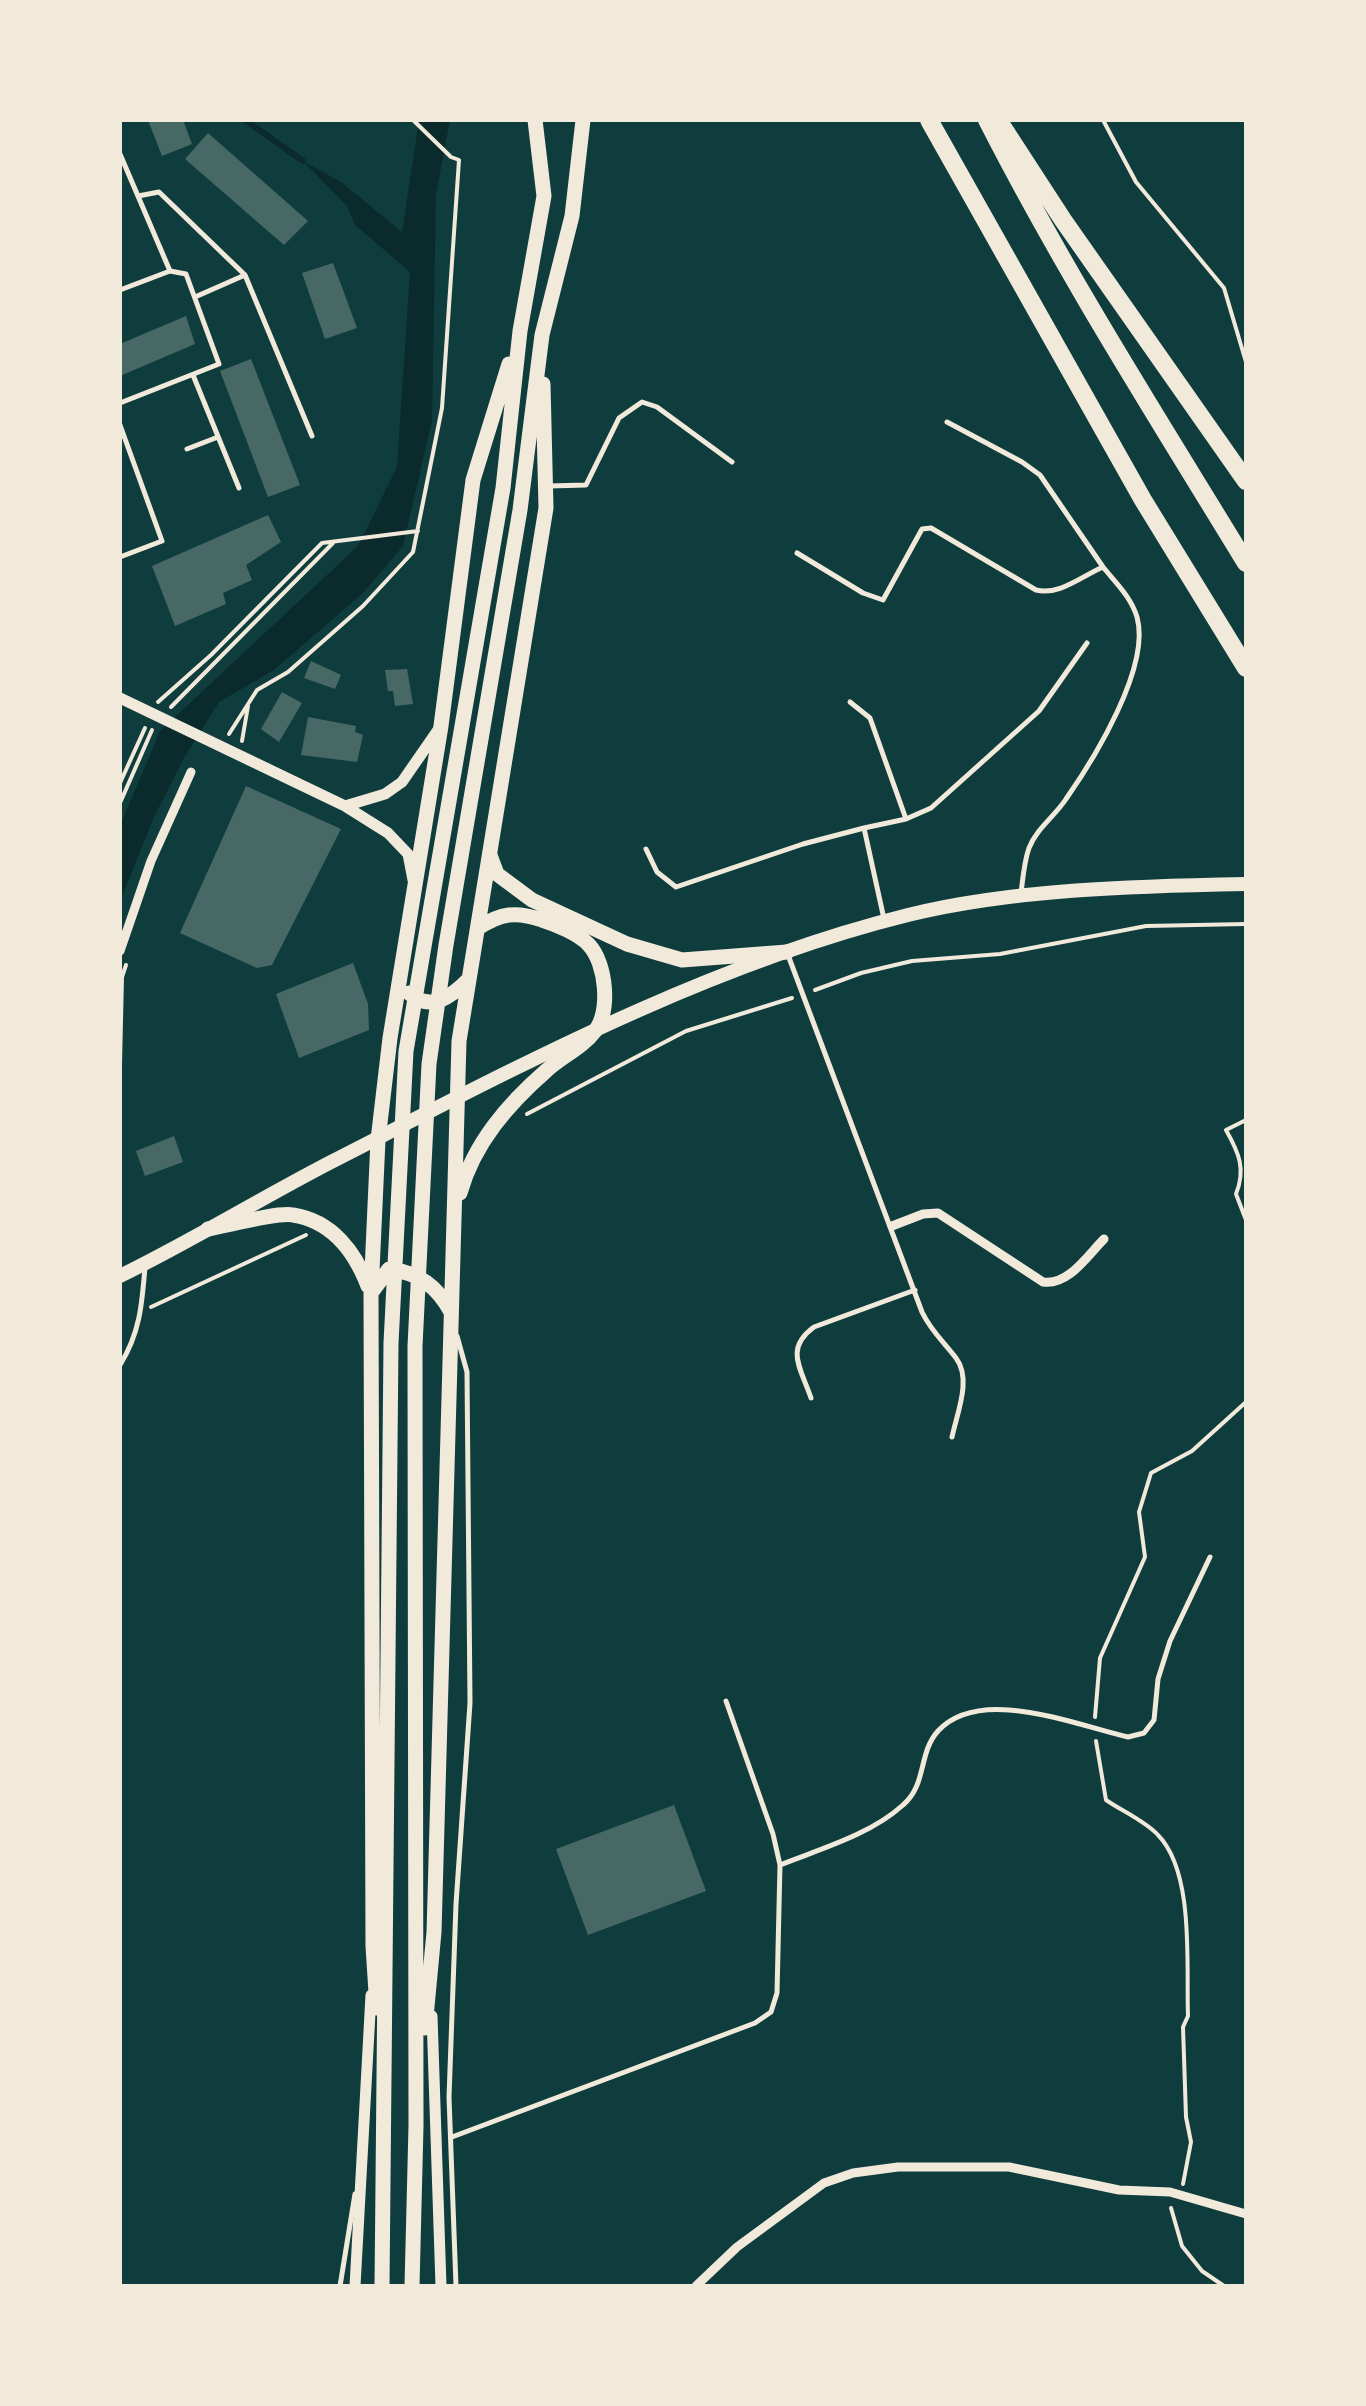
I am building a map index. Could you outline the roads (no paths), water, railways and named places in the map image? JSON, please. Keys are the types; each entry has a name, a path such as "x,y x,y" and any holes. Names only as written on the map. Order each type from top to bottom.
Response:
{"highway":[{"path":"382,2286 391,1343 406,1051 503,488 520,331 544,196 535,120"},
{"path":"412,2286 416,2126 415,1346 429,1064 520,510 542,336 572,216 583,120"},
{"path":"929,120 1143,500 1246,668"},
{"path":"988,120 1028,201 1246,562"},
{"path":"998,120 1082,248 1246,481"},
{"path":"385,2146 373,1946 371,1294 378,1140 441,726 472,480 520,331"},
{"path":"416,2126 434,1932 459,1041 546,508 542,336"},
{"path":"488,852 497,874 532,900 627,944 682,960 787,952"},
{"path":"454,1232 461,1190 474,1155 493,1125 547,1070 596,1030 606,1000 603,976 590,945 550,922 522,913 498,915 478,928"},
{"path":"402,970 409,994 428,1004 451,997 470,979"},
{"path":"208,1230 291,1214 333,1232 358,1261 371,1294"},
{"path":"371,1294 388,1269 404,1271 431,1284 452,1313"}],"main road":[{"path":"120,1276 334,1161 596,1030 787,952 909,915 1021,896 1246,884"}],"street":[{"path":"120,698 346,806 388,833 408,854 414,891"},
{"path":"346,806 385,794 402,782 441,726"},
{"path":"124,955 151,861 191,772"},
{"path":"892,1226 923,1214 938,1213 1042,1282 1055,1284 1064,1280 1104,1239"},
{"path":"434,1932 432,2058 442,2286"},
{"path":"355,2286 373,1946"},
{"path":"696,2286 737,2247 824,2183 853,2173 898,2168 1009,2168 1119,2190 1170,2192 1246,2214"}],"lane":[{"path":"120,154 170,271"},
{"path":"138,196 159,192 245,276 312,436"},
{"path":"120,290 170,271 186,274 218,364 120,404"},
{"path":"195,298 245,276"},
{"path":"192,374 239,488"},
{"path":"546,486 586,486 618,418 642,402 657,406 732,462"},
{"path":"946,422 1022,462 1040,476 1129,598 1137,619 1140,640 1132,670 1100,744 1065,802 1030,845 1021,896"},
{"path":"120,424 162,541 120,557"},
{"path":"188,449 218,437"},
{"path":"797,553 877,600 888,596 922,529 926,528 1046,593 1103,567"},
{"path":"646,849 657,872 676,887 803,844 906,820 931,808 1039,712 1086,643"},
{"path":"850,702 870,718 906,820"},
{"path":"864,828 884,922"},
{"path":"787,952 932,1332 958,1360 962,1370 963,1387 952,1437"},
{"path":"120,1364 132,1346 141,1320 145,1264"},
{"path":"810,1398 795,1352 804,1335 915,1290"},
{"path":"452,1313 466,1372 470,1704 456,1904 450,2098 456,2286"},
{"path":"780,1865 844,1840 903,1806 918,1788 926,1752 938,1730 970,1710 998,1707 1128,1737 1144,1733 1154,1720 1158,1679 1170,1641 1210,1558"},
{"path":"452,2137 696,2047 755,2023 771,2012 777,1994 780,1865 774,1834 726,1701"},
{"path":"340,2286 362,2152"}],"water":[{"path":"419,120 450,120 436,194 432,420 403,546 363,593 274,670 219,702 154,817 120,901 120,826 160,731 358,546 397,467 410,272 355,225 347,206 303,161 341,182 402,232"}],"waterway":[{"path":"245,120 303,161"}]}
